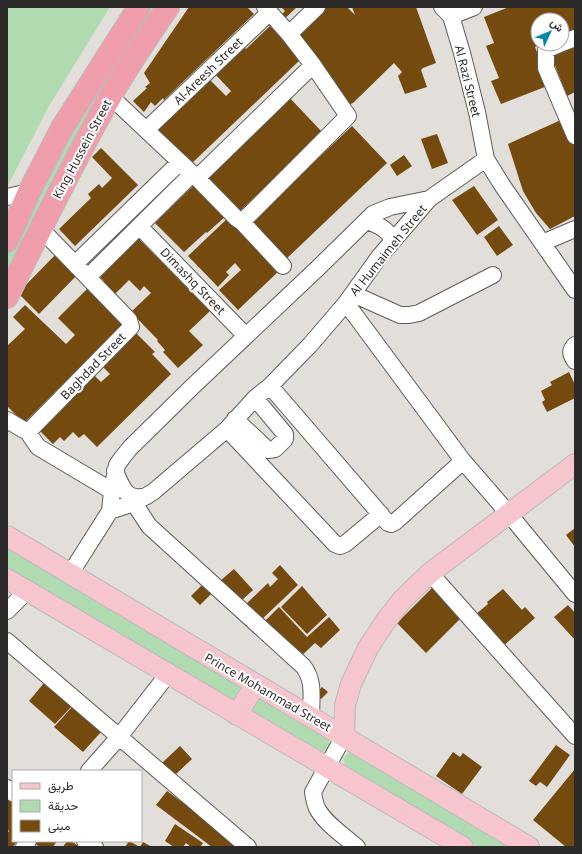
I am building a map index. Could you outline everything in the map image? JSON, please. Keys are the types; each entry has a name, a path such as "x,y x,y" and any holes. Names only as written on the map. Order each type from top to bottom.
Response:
{"highway":[{"name":"King Hussein Street","path":"7,241 47,155 62,128 139,7"},
{"name":"King Hussein Street","path":"7,297 71,168 110,96 168,7"},
{"path":"47,155 71,168"}],"main road":[{"path":"344,736 345,705 351,684 368,648 402,600 430,573 575,464"},
{"name":"Prince Mohammad Street","path":"7,536 529,847"},
{"path":"7,579 463,847"},
{"path":"237,715 255,684"}],"street":[{"path":"289,34 317,7"},
{"path":"446,12 474,7"},
{"path":"242,222 348,116 313,65 268,10"},
{"name":"Al-Areesh Street","path":"146,130 268,10"},
{"name":"Al Razi Street","path":"446,12 462,53 486,159 502,185 575,290"},
{"path":"546,52 546,68 575,136"},
{"path":"88,277 140,226 313,65"},
{"path":"110,96 195,176 236,218 242,222 283,266"},
{"path":"429,199 486,159"},
{"path":"75,264 180,162"},
{"path":"7,197 29,192"},
{"name":"Al Humaimeh Street","path":"429,199 379,257 349,298 310,345 270,386 255,398 231,424 165,483 141,499 110,511 115,471 122,458 130,448 373,214 390,207 429,199"},
{"path":"366,221 383,228 393,241"},
{"name":"Dimashq Street","path":"140,226 246,336"},
{"path":"542,243 575,228"},
{"name":"Baghdad Street","path":"27,431 38,422 131,326 128,320 41,229"},
{"path":"349,298 400,315 409,315 419,313 493,275"},
{"path":"349,298 463,461 575,594"},
{"path":"575,345 571,355 575,361"},
{"path":"270,386 388,523 391,524 395,522 463,461"},
{"path":"231,424 268,450 275,449 285,439 285,434 255,398"},
{"path":"7,420 27,431 38,447 112,491"},
{"path":"231,424 335,544 340,546 345,544 381,514"},
{"path":"115,471 125,491 135,498 141,499 150,526 308,672 311,682 311,717"},
{"path":"70,574 110,511"},
{"path":"430,573 575,736"},
{"path":"7,611 27,591"},
{"path":"7,641 248,847"},
{"path":"90,770 119,737 168,674"},
{"path":"344,736 326,767 314,792 315,803 318,811 357,847"}],"green space":[{"path":"7,7 110,7 49,106 7,187"},
{"path":"147,7 157,7 7,275 7,255 67,135"},
{"path":"7,547 240,687 239,696 231,701 225,698 7,568"},
{"path":"257,699 263,699 328,738 328,747 325,751 320,753 251,712 251,707"},
{"path":"353,752 515,847 478,847 350,771 345,765 343,759 347,754"}],"building":[{"path":"189,7 247,7 254,14 164,100 163,98 155,106 151,102 144,112 133,101 147,88 145,87 150,83 144,73"},
{"path":"281,7 297,7 283,20 280,16 285,11"},
{"path":"326,7 347,7 355,15 352,7 416,7 436,63 421,70 427,87 405,94 398,76 402,72 394,63 353,103 348,105 299,33"},
{"path":"509,7 575,7 575,31 570,33 570,12 530,12 530,52 537,52 550,85 501,104 491,81 499,78 486,46 494,43 484,17"},
{"path":"270,26 301,59 190,165 156,130 209,79 226,96 231,91 214,73 243,46 246,49"},
{"path":"575,44 575,92 567,96 551,55 558,52 570,52 570,46"},
{"path":"287,95 322,132 240,211 205,175"},
{"path":"563,119 575,147 575,216 550,229 536,213 523,191 508,144"},
{"path":"352,126 387,163 283,262 248,225"},
{"path":"437,134 448,163 432,169 421,139"},
{"path":"101,148 138,185 75,246 59,229 91,198 88,194 99,184 102,188 112,178 92,157"},
{"path":"404,155 412,166 397,176 390,165"},
{"path":"196,183 227,215 184,252 155,223"},
{"path":"474,186 498,220 477,235 452,200"},
{"path":"230,216 281,269 238,310 219,290 241,270 235,263 226,272 229,275 218,287 188,256"},
{"path":"499,226 513,245 497,256 484,237"},
{"path":"138,238 210,311 189,331 203,345 178,368 163,352 165,350 157,341 158,340 131,312 151,293 144,286 140,291 129,280 111,298 99,286 104,281 99,276"},
{"path":"59,251 80,272 39,314 18,293"},
{"path":"90,286 126,321 24,423 7,406 7,346 25,329 13,317 25,305 66,344 75,335 58,318"},
{"path":"136,333 155,352 152,354 171,374 97,447 84,434 79,438 73,432 64,441 60,437 53,444 39,430 95,376 101,382 110,374 103,367"},
{"path":"569,372 575,385 575,398 547,412 542,402 545,400 541,391 552,385 550,382"},
{"path":"575,528 575,547 566,535"},
{"path":"280,565 298,585 260,621 245,605 268,583 270,587 278,579 272,573"},
{"path":"234,569 253,590 240,602 220,581"},
{"path":"205,582 214,591 200,605 191,596"},
{"path":"302,586 327,615 307,634 281,607"},
{"path":"432,588 461,618 426,653 397,623"},
{"path":"503,589 522,610 525,607 535,618 502,647 475,615 488,604 487,602"},
{"path":"568,605 575,613 575,640 554,617"},
{"path":"279,607 307,637 329,617 340,630 321,648 315,643 299,658 265,621"},
{"path":"44,683 71,707 55,724 29,701"},
{"path":"322,687 328,692 321,699 316,694"},
{"path":"72,707 101,732 83,752 54,727"},
{"path":"556,745 570,755 547,787 540,782 536,786 529,781"},
{"path":"180,746 192,759 174,776 162,763"},
{"path":"453,752 460,757 463,753 482,767 462,794 436,776"},
{"path":"575,769 575,847 566,847 533,820"},
{"path":"167,791 242,847 212,847 156,805"},
{"path":"7,799 12,802 12,842 16,842 13,847 7,846 7,834 9,831 7,829"},
{"path":"175,824 203,843 200,847 191,847 186,843 183,847 174,847 165,841"},
{"path":"56,842 53,847 40,847 34,843"},
{"path":"66,842 72,842 80,847 63,847"},
{"path":"128,842 131,842 140,847 125,847"},
{"path":"143,842 152,847 140,847"}]}
